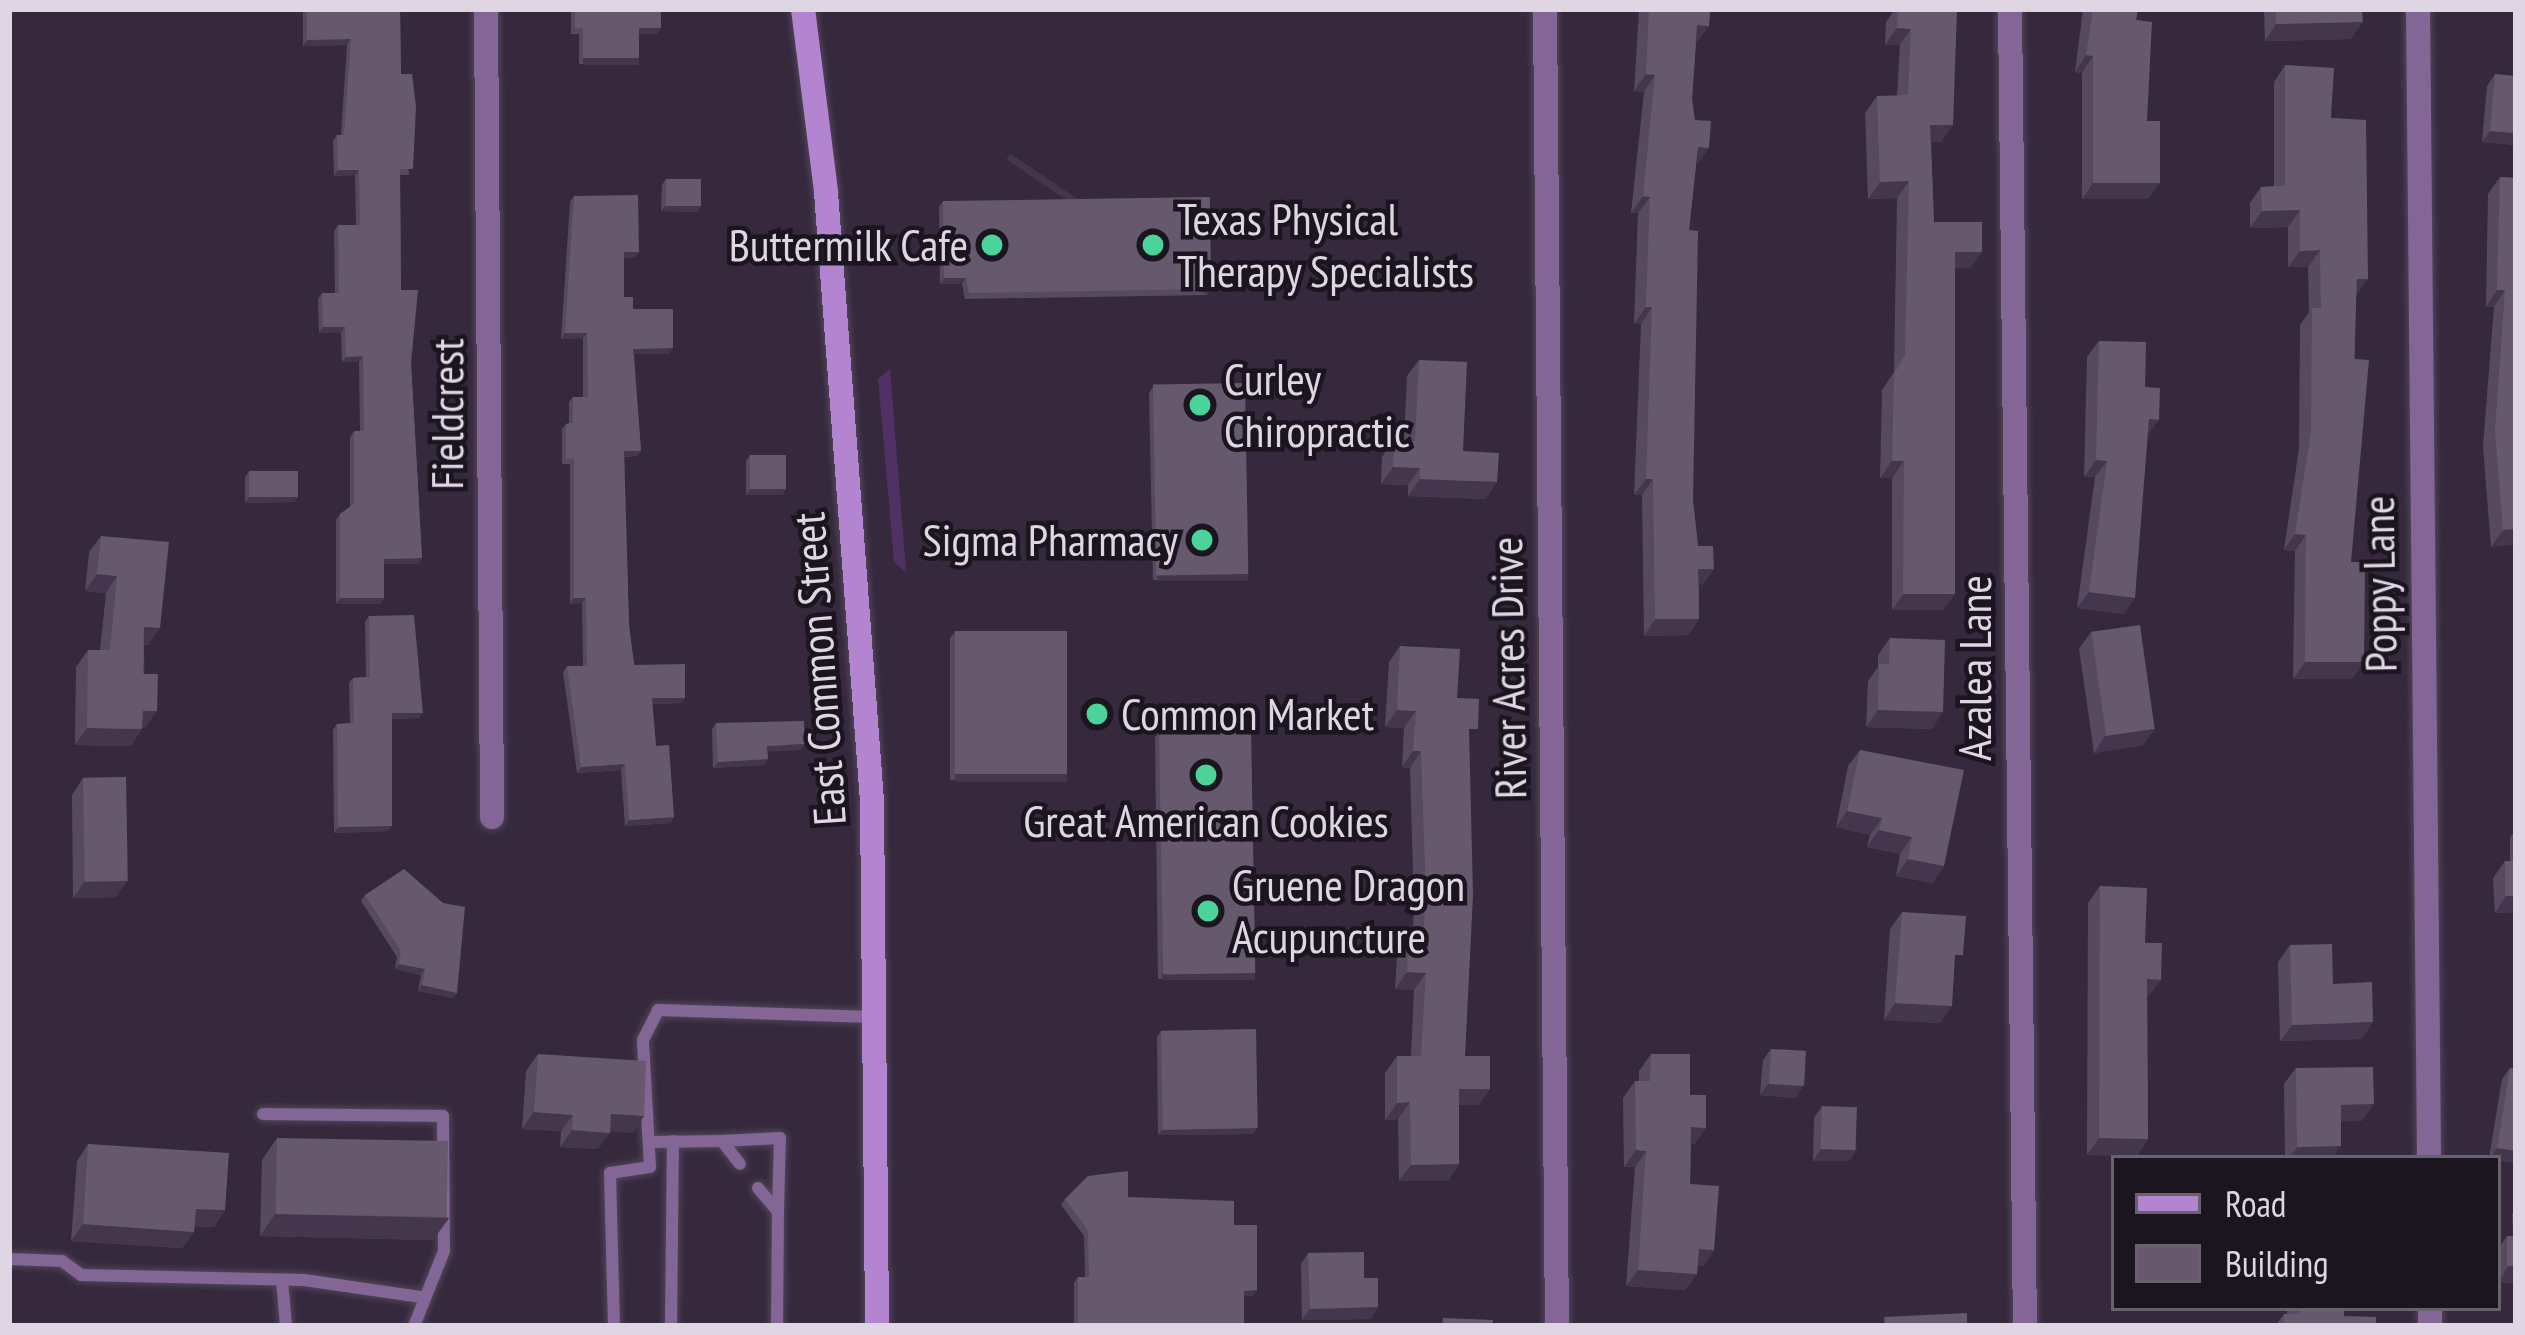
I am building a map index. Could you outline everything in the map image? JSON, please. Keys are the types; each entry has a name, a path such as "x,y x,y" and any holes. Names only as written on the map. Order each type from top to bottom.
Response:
{"main road":[{"name":"East Common Street","path":"802,9 826,192 872,802 878,1326"}],"street":[{"name":"Fieldcrest","path":"486,9 492,818"},
{"name":"River Acres Drive","path":"1545,9 1557,1326"},
{"name":"Azalea Lane","path":"2010,9 2025,1326"},
{"name":"Poppy Lane","path":"2418,9 2428,1155"}],"lane":[{"path":"614,1326 610,1173 650,1167 644,1040 658,1010 875,1017"},
{"path":"263,1114 442,1116 449,1181 443,1251 420,1297 414,1326"},
{"path":"649,1142 780,1138 777,1326"},
{"path":"670,1326 673,1141"},
{"path":"722,1141 740,1165"},
{"path":"758,1188 778,1212"},
{"path":"9,1259 62,1262 81,1275 282,1280 420,1297"},
{"path":"282,1280 286,1326"}],"shaded area":[{"path":"890,369 906,572 894,562 878,379"}],"building":[{"path":"307,9 400,9 401,74 412,74 416,106 413,169 400,169 401,290 418,290 411,363 422,558 384,559 384,598 340,598 340,514 354,504 354,431 364,431 363,356 346,357 345,327 323,327 322,293 339,293 338,225 360,225 359,170 338,170 337,135 344,135 351,39 307,40"},
{"path":"575,9 661,9 661,28 639,28 639,58 583,58 583,28 575,28"},
{"path":"1649,9 1710,9 1709,26 1697,25 1692,99 1695,120 1711,121 1709,148 1698,147 1689,230 1698,231 1693,501 1698,546 1713,546 1714,569 1698,569 1699,619 1655,619 1653,479 1646,479 1650,197 1643,196 1655,75 1646,74"},
{"path":"1898,9 1957,9 1953,125 1930,125 1934,222 1982,222 1982,252 1955,252 1955,594 1903,594 1904,461 1892,461 1894,374 1905,355 1909,181 1880,182 1877,96 1908,95 1911,29 1897,28"},
{"path":"2093,9 2138,9 2136,20 2152,22 2147,121 2160,121 2160,183 2093,183 2093,56 2086,55"},
{"path":"2276,9 2362,9 2363,22 2276,24"},
{"path":"2285,65 2334,68 2331,118 2366,120 2368,279 2357,279 2354,359 2369,360 2351,562 2365,562 2364,662 2305,662 2306,535 2295,534 2311,432 2312,308 2321,308 2320,250 2300,251 2300,210 2262,211 2261,187 2285,186"},
{"path":"2495,74 2516,76 2516,133 2490,131"},
{"path":"2500,177 2516,178 2516,529 2503,530 2495,430 2505,290 2497,290"},
{"path":"666,179 701,179 701,206 666,206"},
{"path":"638,195 639,252 624,252 624,297 633,297 633,309 673,309 673,348 633,349 641,451 624,451 629,625 634,665 685,664 685,698 652,698 656,746 669,745 674,817 629,820 625,764 581,767 567,666 587,666 586,598 574,598 574,458 566,459 566,424 573,423 573,397 588,397 587,333 565,333 574,196"},
{"path":"1210,197 1211,289 969,293 966,278 944,278 943,201"},
{"path":"2099,341 2146,342 2145,387 2160,388 2159,420 2149,419 2135,598 2089,592 2107,461 2096,460"},
{"path":"1419,360 1467,362 1463,451 1499,453 1497,482 1420,479 1420,468 1393,467 1394,440 1415,441"},
{"path":"1245,383 1248,574 1156,576 1153,385"},
{"path":"750,455 786,455 786,489 750,489"},
{"path":"249,471 298,471 298,497 249,497"},
{"path":"101,536 169,542 160,628 144,627 143,674 158,674 157,711 143,711 142,729 87,728 88,650 110,650 117,576 97,574"},
{"path":"414,615 423,713 392,713 392,826 338,827 337,724 354,723 353,678 370,677 369,616"},
{"path":"2140,625 2155,729 2106,736 2091,632"},
{"path":"955,631 1067,631 1067,774 955,774"},
{"path":"1890,638 1945,640 1943,712 1878,710 1879,664 1889,664"},
{"path":"1400,646 1460,649 1457,698 1479,699 1478,729 1469,729 1473,895 1465,1056 1490,1056 1490,1089 1459,1089 1459,1164 1411,1165 1410,1102 1397,1103 1397,1056 1421,1056 1426,973 1407,972 1408,940 1423,941 1426,894 1421,751 1413,751 1416,711 1397,710"},
{"path":"804,721 805,744 767,746 768,759 718,762 716,723"},
{"path":"1251,727 1255,973 1163,975 1159,729"},
{"path":"1860,750 1964,770 1944,866 1908,859 1912,837 1879,830 1882,818 1847,811"},
{"path":"126,777 128,881 85,882 83,778"},
{"path":"2505,861 2516,861 2516,896 2505,896"},
{"path":"404,869 443,903 465,907 457,993 422,985 425,969 399,964 401,951 365,895"},
{"path":"2100,886 2147,888 2145,943 2162,943 2161,980 2147,979 2148,1139 2099,1138"},
{"path":"1902,912 1966,916 1963,955 1955,955 1952,1006 1895,1003"},
{"path":"2332,944 2333,984 2372,982 2373,1022 2292,1025 2290,945"},
{"path":"1256,1029 1258,1128 1163,1130 1161,1031"},
{"path":"1771,1049 1806,1051 1804,1086 1769,1084"},
{"path":"538,1054 646,1061 644,1116 611,1114 610,1133 572,1130 573,1115 534,1112"},
{"path":"1651,1054 1690,1054 1690,1095 1706,1095 1706,1128 1691,1127 1690,1184 1719,1186 1714,1250 1699,1249 1697,1274 1638,1270 1646,1151 1636,1150 1635,1081 1650,1081"},
{"path":"2373,1067 2374,1104 2341,1105 2341,1146 2297,1147 2296,1068"},
{"path":"2510,1068 2516,1069 2516,1151 2497,1148"},
{"path":"1822,1106 1857,1107 1855,1150 1820,1149"},
{"path":"277,1138 448,1141 447,1217 276,1214"},
{"path":"88,1144 229,1153 225,1210 196,1209 194,1232 83,1224"},
{"path":"1128,1171 1128,1197 1234,1201 1234,1225 1257,1225 1257,1290 1244,1291 1244,1326 1078,1326 1078,1277 1089,1277 1088,1230 1065,1199 1088,1176"},
{"path":"2507,1236 2516,1236 2516,1266 2507,1266"},
{"path":"1364,1252 1364,1278 1378,1278 1378,1307 1310,1309 1308,1253"},
{"path":"2344,1311 2344,1316 2376,1317 2376,1326 2283,1326 2284,1314"},
{"path":"1967,1313 1967,1326 1885,1326 1884,1317"},
{"path":"1443,1318 1493,1320 1492,1326 1442,1326"},
{"path":"1696,1324 1696,1326 1656,1326"}],"place":[{"name":"Buttermilk Cafe","path":"992,245"},
{"name":"Texas Physical Therapy Specialists","path":"1153,245"},
{"name":"Curley Chiropractic","path":"1200,405"},
{"name":"Sigma Pharmacy","path":"1202,540"},
{"name":"Common Market","path":"1097,714"},
{"name":"Great American Cookies","path":"1206,775"},
{"name":"Gruene Dragon Acupuncture","path":"1208,911"}]}
